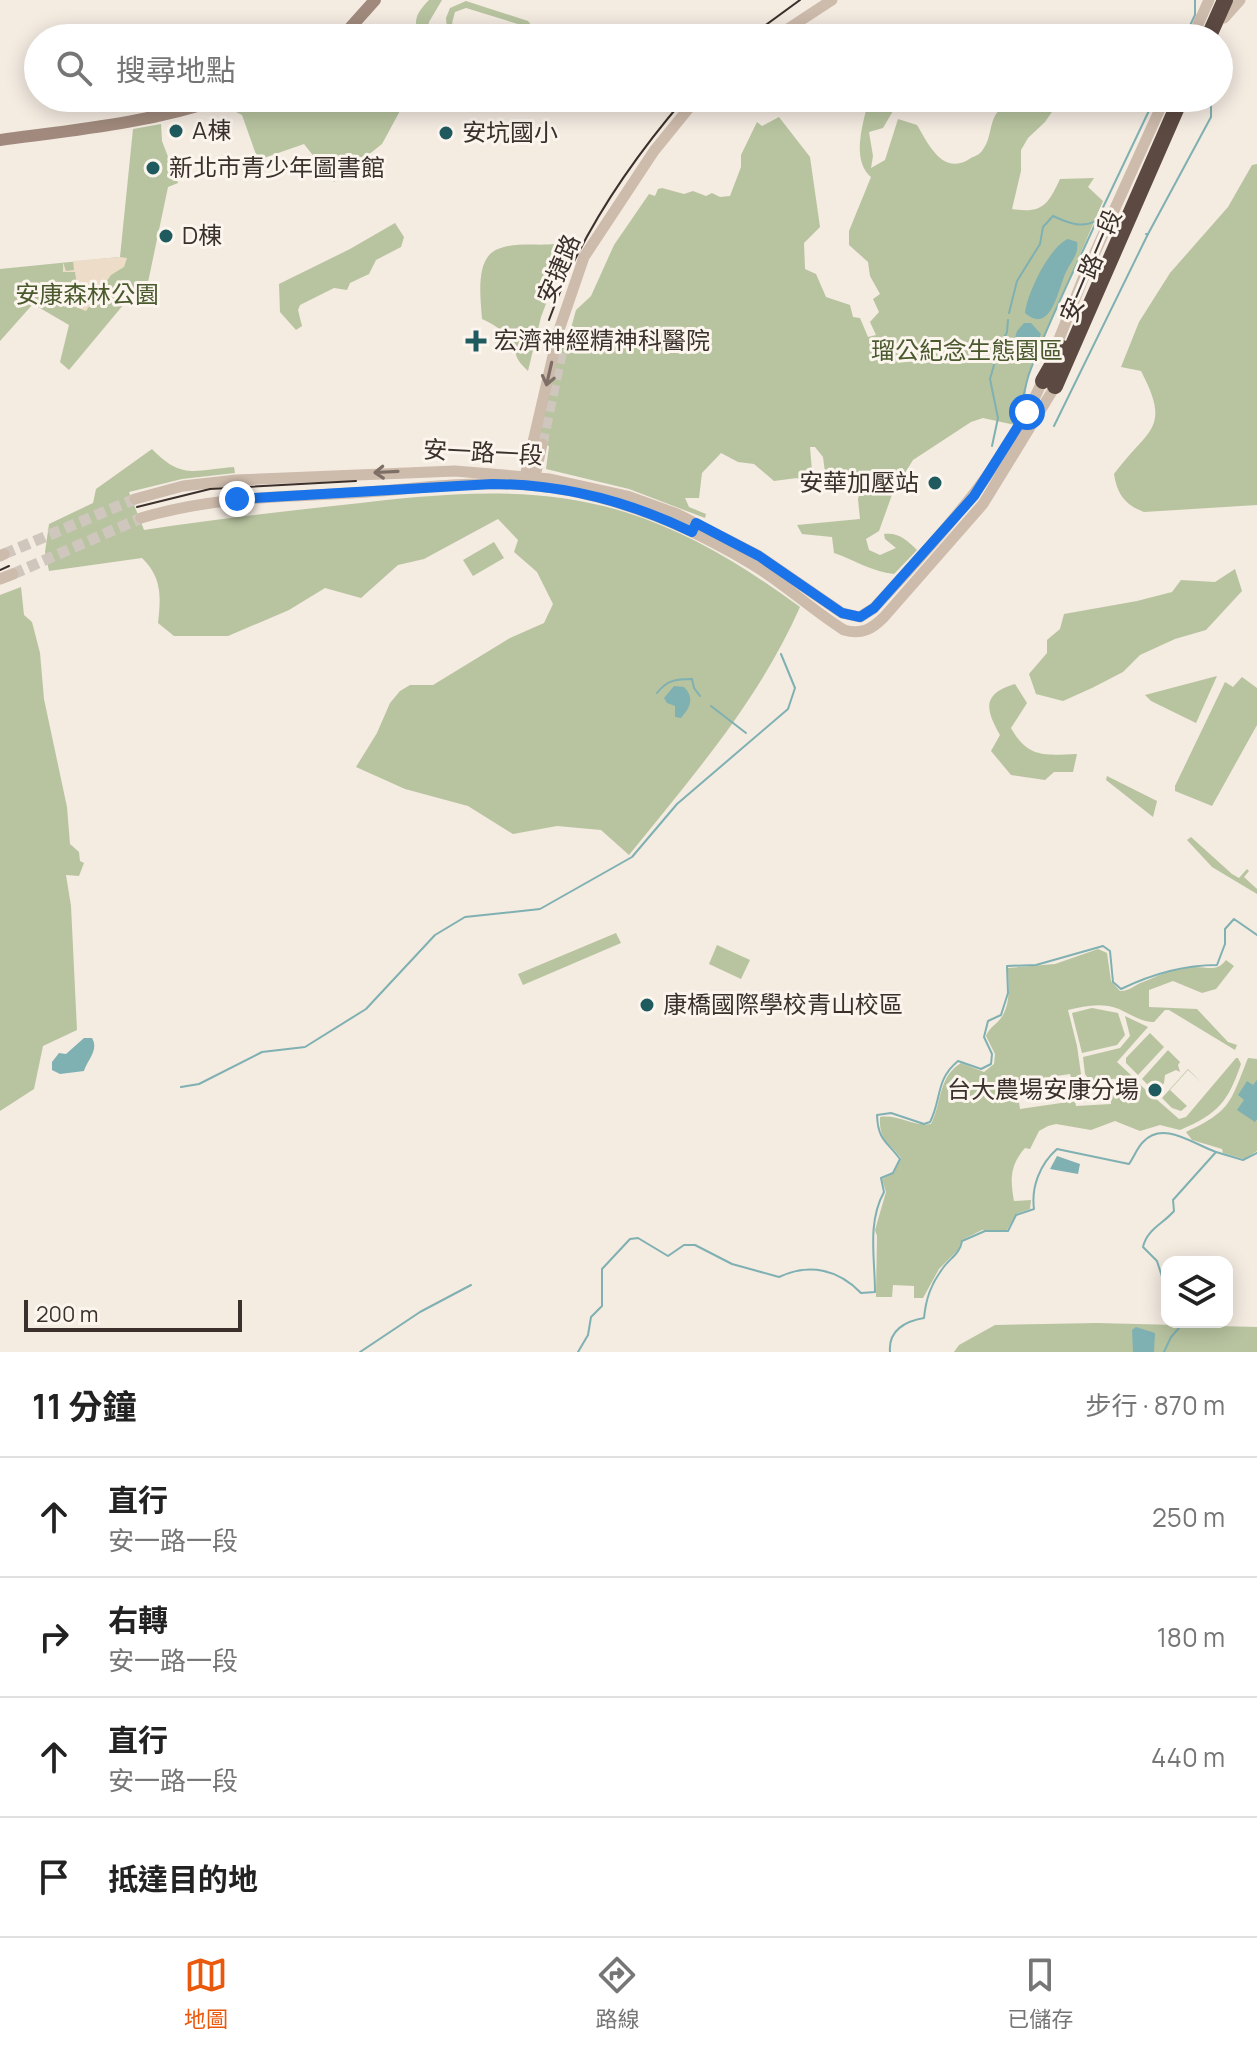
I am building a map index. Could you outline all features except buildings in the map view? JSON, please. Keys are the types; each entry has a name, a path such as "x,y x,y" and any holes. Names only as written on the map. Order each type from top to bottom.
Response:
{"highway":[{"path":"1206,24 1217,0"},
{"path":"1214,24 1225,0"},
{"path":"1049,384 1167,112"},
{"path":"1049,384 1175,112"}],"main road":[{"path":"354,24 375,0"},
{"path":"0,140 180,112"}],"street":[{"path":"1200,19 1202,0"},
{"path":"1198,24 1209,0"},
{"path":"1221,24 1232,0"},
{"path":"1224,18 1240,0"},
{"path":"786,24 824,2"},
{"path":"793,24 824,2"},
{"name":"安捷路","path":"529,481 575,278 593,241 654,151 686,112"},
{"name":"安捷路","path":"566,331 569,307 591,260 672,137 694,112"},
{"name":"安一路一段","path":"694,527 763,571 844,630 862,632 871,629 983,504 1049,384 1083,279 1159,112"},
{"name":"安一路一段","path":"135,499 183,486 236,480 412,472 529,481 627,496 759,556 848,616 860,617 874,608 974,496 1027,412 1080,348 1182,112"},
{"path":"529,481 542,444"},
{"name":"安一路一段","path":"141,518 189,505 237,499 529,481"},
{"path":"0,579 13,574"}],"green space":[{"path":"429,0 442,0 429,24 416,24"},
{"path":"466,1 530,24 518,24 466,8 455,12 453,24 447,24 450,8"},
{"path":"236,112 399,112 382,144 334,182 304,144 258,160 242,115"},
{"name":"瑠公紀念生態園區","path":"866,112 892,112 883,128 869,132 873,156 871,168 885,160 898,119 917,125 938,156 952,164 961,163 982,151 997,112 1052,112 1021,150 1021,171 1012,209 1030,210 1043,206 1060,179 1094,178 1088,187 1103,201 1027,378 1025,400 1015,425 983,418 971,422 913,460 893,492 879,531 866,539 869,550 880,555 896,548 885,539 884,534 894,534 917,550 894,574 886,573 834,553 832,537 802,534 797,525 860,519 858,499 861,488 826,480 823,457 815,447 810,447 813,483 808,486 797,478 774,481 754,464 738,462 721,453 702,473 699,498 685,498 689,507 706,514 705,518 629,489 546,469 549,446 537,443 561,330 570,332 576,310 591,296 614,245 649,194 655,196 662,188 684,194 693,191 706,196 712,193 720,197 730,196 741,167 741,155 757,122 762,126 779,117 810,157 820,227 804,243 805,269 816,274 826,297 850,305 853,317 860,318 868,337 876,335 870,322 879,312 873,299 880,294 870,276 868,262 849,245 849,231 871,177 861,160"},
{"name":"安康森林公園","path":"161,124 162,141 178,183 168,187 147,287 139,286 69,370 60,362 69,325 33,304 0,341 0,269 120,257 133,129"},
{"path":"1257,164 1257,505 1144,512 1123,498 1114,474 1146,437 1155,417 1155,406 1141,371 1121,367 1139,322 1170,273 1228,207 1252,165"},
{"path":"395,223 404,237 401,247 376,260 369,274 350,283 347,290 334,288 300,305 298,310 302,326 296,330 280,312 279,284"},
{"path":"568,245 541,317 528,371 519,361 507,336 482,319 482,270 490,254 498,249"},
{"path":"152,449 162,459 181,469 198,471 234,467 235,473 182,479 129,492 144,530 414,497 519,494 555,497 625,512 672,530 738,565 800,607 765,674 723,737 629,855 601,830 557,826 513,834 468,806 405,789 356,767 377,733 390,703 400,691 410,685 433,685 510,638 544,623 553,604 537,572 514,552 518,540 498,519 424,559 398,565 361,598 325,588 289,610 228,636 174,636 158,623 159,588 149,565 142,558 49,571 45,552 49,524 93,503 96,489"},
{"path":"494,542 504,558 473,576 463,560"},
{"path":"1235,569 1242,591 1206,630 1175,639 1140,655 1123,672 1063,701 1036,694 1029,674 1047,653 1047,640 1060,629 1064,614 1172,592 1181,580 1215,582"},
{"path":"21,587 24,615 32,622 40,653 44,699 67,807 70,844 79,852 80,861 84,863 79,876 66,875 71,906 77,1030 43,1046 34,1089 0,1111 0,595"},
{"path":"1217,676 1196,723 1145,695"},
{"path":"1242,677 1257,688 1257,725 1212,806 1175,791 1175,786 1225,682 1233,687"},
{"path":"1015,684 1027,703 1011,728 1017,738 1038,753 1077,754 1073,772 1054,772 1045,780 1011,775 991,751 1000,735 990,711 992,698"},
{"path":"1107,776 1157,801 1153,817 1106,780"},
{"path":"1191,837 1239,878 1247,869 1249,871 1244,877 1257,889 1257,894 1212,867 1187,840"},
{"path":"616,933 621,943 523,985 518,974"},
{"path":"717,945 750,960 741,979 709,964"},
{"path":"1098,949 1107,953 1111,981 1120,991 1174,970 1215,968 1226,960 1234,966 1216,989 1202,993 1173,981 1149,990 1149,1007 1197,1009 1228,1042 1237,1045 1235,1050 1169,1010 1165,1010 1154,1022 1099,1005 1068,1010 1082,1081 1072,1081 1070,1074 1016,1082 1020,1109 1075,1101 1076,1106 1111,1104 1110,1086 1138,1083 1179,1119 1186,1117 1238,1058 1241,1064 1226,1097 1213,1112 1180,1130 1160,1125 1140,1131 1115,1121 1091,1130 1056,1124 1039,1131 1030,1149 1025,1148 1016,1160 1012,1173 1014,1201 1031,1200 1030,1209 1016,1214 1007,1230 982,1230 962,1240 958,1250 939,1269 923,1298 914,1298 914,1286 893,1285 892,1297 876,1297 875,1230 886,1192 882,1179 894,1173 901,1158 885,1140 880,1117 931,1124 944,1083 954,1069 961,1063 984,1072 994,1064 995,1054 986,1036 1006,1009 1008,968 1055,964"},
{"path":"1092,1008 1118,1013 1125,1035 1117,1045 1082,1053 1072,1013"},
{"path":"1125,1016 1148,1027 1117,1062 1133,1077 1090,1081 1085,1074 1083,1057 1120,1048 1130,1036"},
{"path":"1150,1033 1164,1047 1138,1075 1126,1063 1126,1058"},
{"path":"1168,1050 1180,1062 1180,1072 1176,1070 1165,1075 1158,1095 1142,1079"},
{"path":"1248,1058 1257,1059 1257,1151 1244,1159 1192,1140 1186,1132 1212,1118 1227,1104"},
{"path":"1188,1069 1202,1083 1188,1070 1170,1090 1187,1106 1181,1111 1172,1108 1162,1098"},
{"path":"1097,1323 1161,1325 1161,1328 1257,1327 1257,1352 954,1352 959,1345 995,1325"}],"shaded area":[{"path":"127,258 124,267 111,275 86,311 73,306 78,291 75,272 63,272 63,262 66,271 74,270 73,261"}],"water":[{"path":"1068,239 1077,242 1076,254 1052,308 1041,319 1034,319 1025,313 1035,283 1047,260"},
{"path":"1024,323 1031,323 1041,334 1032,354 1027,356 1012,348 1017,331"},
{"path":"674,686 684,687 690,699 689,707 681,718 675,717 675,706 664,698"},
{"path":"84,1038 92,1038 94,1047 84,1071 60,1074 52,1070 52,1062 59,1053 66,1054"},
{"path":"1257,1080 1255,1122 1237,1110 1244,1100 1238,1095 1247,1081 1253,1085"},
{"path":"1057,1156 1080,1164 1078,1174 1050,1169"},
{"path":"1136,1327 1155,1333 1154,1352 1133,1352 1132,1330"}],"waterway":[{"path":"1191,24 1195,15 1195,0"},
{"path":"1009,313 1017,281 1040,244 1043,227 1053,216 1081,225 1097,220 1148,112"},
{"path":"1146,234 1211,112"},
{"path":"1019,410 1044,335 1097,220 1105,222"},
{"path":"1054,426 1148,234"},
{"path":"992,446 998,418 990,379 999,347 1007,332 1008,320"},
{"path":"181,1087 199,1084 262,1052 305,1047 366,1009 435,935 465,917 540,909 632,857 677,804 788,709 795,688 781,654"},
{"path":"657,693 672,681 692,679 700,696"},
{"path":"711,706 746,733"},
{"path":"578,1352 588,1335 591,1317 602,1306 602,1269 630,1239 638,1238 668,1256 684,1245 695,1245 732,1264 779,1277 801,1270 823,1271 843,1278 861,1293 875,1292 874,1228 884,1192 881,1178 893,1173 900,1159 881,1136 877,1115 891,1113 924,1124 930,1122 942,1083 958,1061 981,1069 991,1064 992,1054 984,1037 988,1021 1001,1015 1008,993 1007,966 1036,965 1103,946 1110,951 1113,982 1121,989 1168,971 1217,965 1225,944 1225,929 1234,919 1257,935"},
{"path":"890,1352 895,1332 911,1321 924,1318 932,1286 957,1253 962,1241 985,1231 1008,1231 1016,1215 1034,1209 1038,1176 1057,1149 1129,1164 1143,1142 1151,1136 1169,1133 1216,1152"},
{"path":"1161,1273 1157,1261 1143,1247 1148,1236 1174,1211 1173,1200 1216,1152 1243,1160 1257,1153"},
{"path":"360,1352 420,1312 471,1285"},
{"path":"1164,1352 1179,1328"}],"tunnel":[{"path":"542,444 566,331"},
{"path":"4,554 135,499"},
{"path":"13,574 141,518"}],"tram line":[{"path":"767,24 800,0"},
{"path":"549,320 590,231 625,175 674,112"},
{"path":"137,507 210,489 356,481"},
{"path":"0,570 9,566"}],"place":[{"name":"A棟","path":"176,131"},
{"name":"安坑國小","path":"446,133"},
{"name":"新北市青少年圖書館","path":"153,168"},
{"name":"D棟","path":"166,236"},
{"name":"宏濟神經精神科醫院","path":"476,341"},
{"name":"安華加壓站","path":"935,483"},
{"name":"康橋國際學校青山校區","path":"647,1005"},
{"name":"台大農場安康分場","path":"1155,1090"}],"route":[{"path":"237,499 492,484 572,492 649,513 692,532 696,523 759,556 854,618 874,608 974,496 1027,412"}]}
